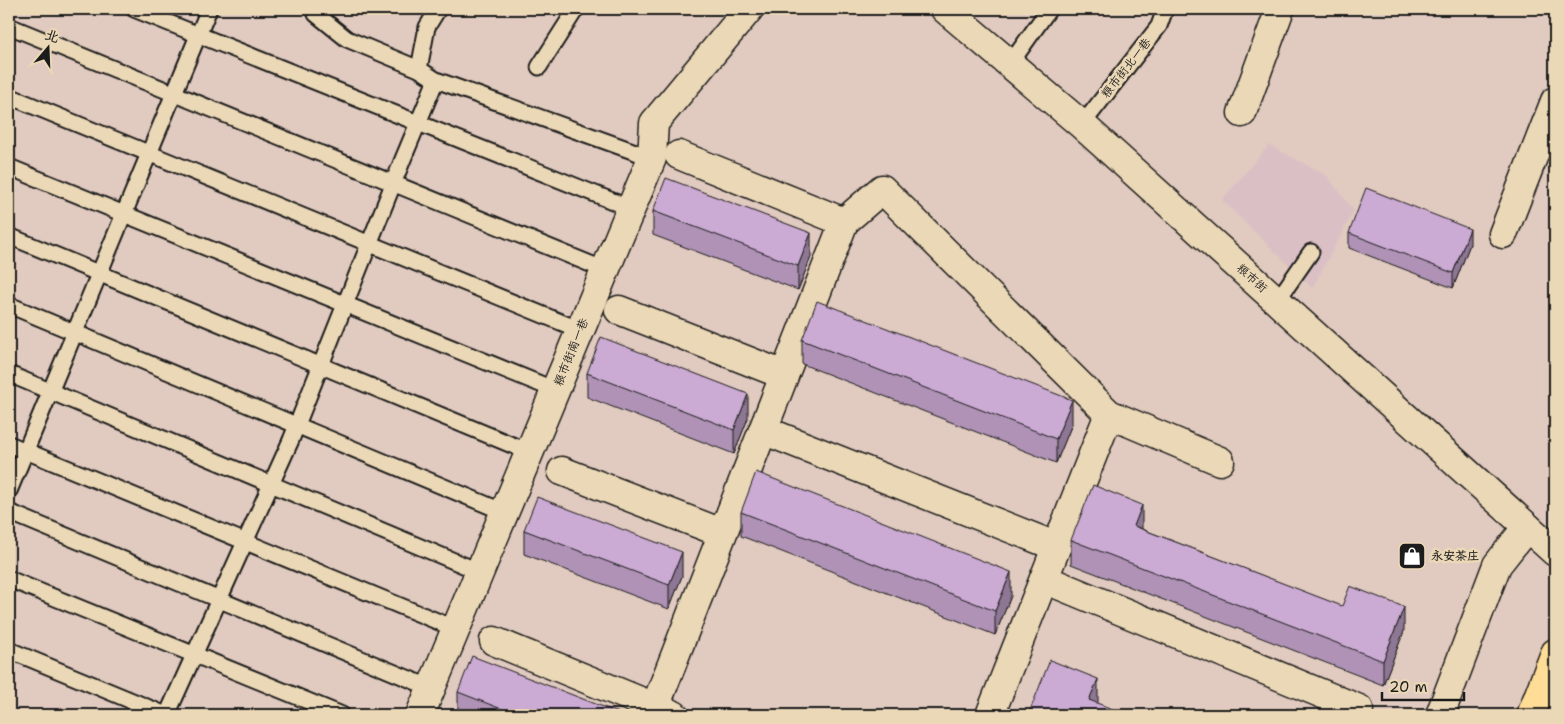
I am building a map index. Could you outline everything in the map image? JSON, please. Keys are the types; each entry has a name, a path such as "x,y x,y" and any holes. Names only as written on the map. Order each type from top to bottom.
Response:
{"main road":[{"path":"1530,715 1555,653"}],"street":[{"name":"粮市街南一巷","path":"420,715 652,158 654,123 749,9"},
{"name":"粮市街","path":"945,9 1082,125 1555,552"},
{"path":"1242,113 1280,9"},
{"path":"1503,234 1555,102"},
{"path":"680,155 844,222"},
{"path":"494,642 660,713 722,533 844,222 882,189 1109,414 1220,461"},
{"path":"619,310 784,375"},
{"path":"990,715 1109,414"},
{"path":"763,430 1045,542"},
{"path":"562,471 722,533"},
{"path":"1440,715 1497,565 1528,527"},
{"path":"1044,579 1359,709"}],"lane":[{"path":"134,9 630,208"},
{"path":"9,491 209,9"},
{"path":"314,9 316,14 348,39 419,70 436,80 652,158"},
{"path":"419,70 427,27 438,9"},
{"path":"539,67 576,9"},
{"path":"1010,64 1049,9"},
{"name":"粮市街北一巷","path":"1082,125 1159,26 1165,9"},
{"path":"9,26 605,270"},
{"path":"9,650 167,715 296,425 436,80"},
{"path":"9,96 580,330"},
{"path":"9,166 556,390"},
{"path":"9,236 529,452"},
{"path":"1277,301 1311,252"},
{"path":"9,305 504,512"},
{"path":"9,374 480,572"},
{"path":"9,444 456,629"},
{"path":"9,512 431,688"},
{"path":"9,579 342,715"}],"shaded area":[{"path":"1269,145 1327,176 1354,211 1312,288 1222,200"}],"building":[{"path":"666,178 811,233 798,266 653,211"},
{"path":"1366,188 1470,229 1453,273 1349,233"},
{"path":"817,301 1072,400 1056,439 802,340"},
{"path":"601,337 748,394 734,430 587,373"},
{"path":"756,472 1011,572 995,611 741,512"},
{"path":"1093,485 1142,505 1134,526 1342,606 1350,586 1404,607 1383,661 1071,540"},
{"path":"537,497 682,552 669,585 524,530"},
{"path":"472,656 619,713 618,715 517,715 458,692"},
{"path":"1050,660 1098,679 1089,700 1128,715 1035,715 1029,713"}],"place":[{"name":"永安茶庄","path":"1412,556"}]}
